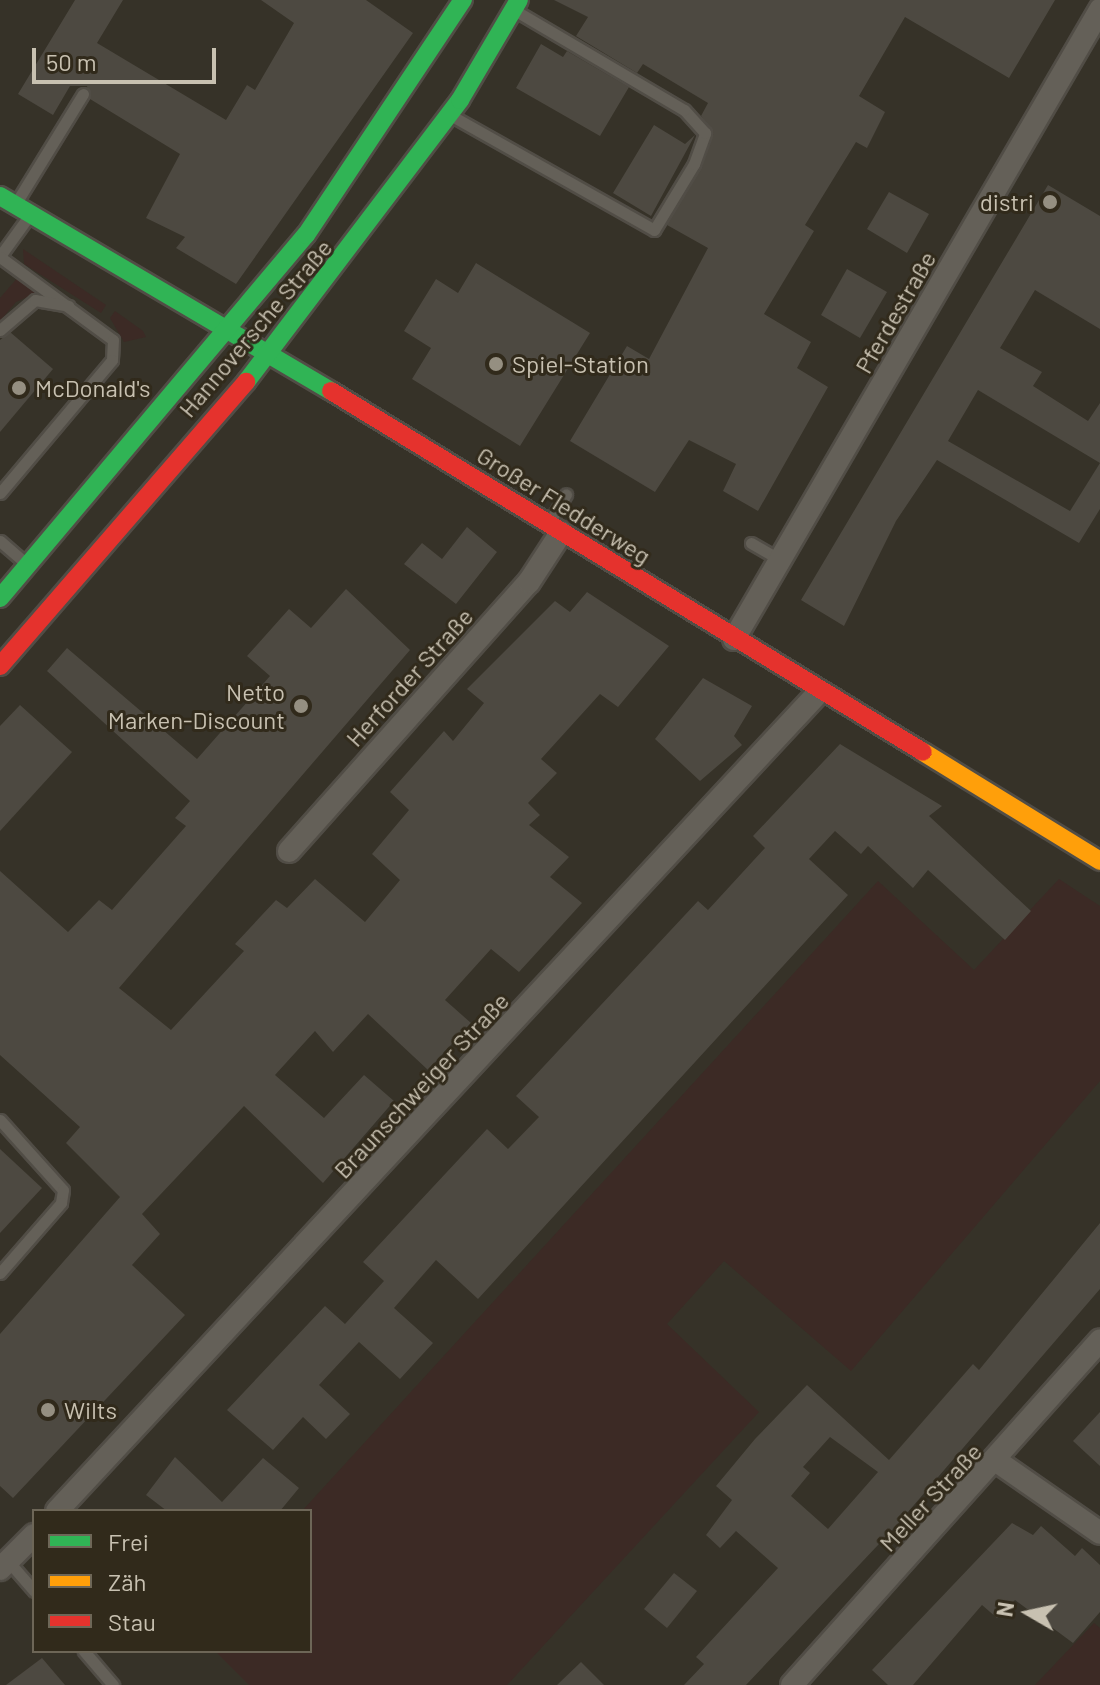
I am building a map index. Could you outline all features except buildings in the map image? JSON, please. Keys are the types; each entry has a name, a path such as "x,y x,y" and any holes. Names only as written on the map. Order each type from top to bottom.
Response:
{"main road":[{"name":"Hannoversche Straße","path":"0,598 229,333 306,235 463,0"},
{"name":"Hannoversche Straße","path":"0,666 271,353 450,114 517,5"},
{"name":"Großer Fledderweg","path":"15,206 229,333 271,353 819,692 1100,861"}],"street":[{"name":"Pferdestraße","path":"734,639 1100,10"},
{"name":"Herforder Straße","path":"289,851 529,582 554,529"},
{"name":"Braunschweiger Straße","path":"59,1509 819,692"},
{"name":"Meller Straße","path":"792,1685 998,1462 1100,1340"},
{"path":"998,1462 1100,1533"},
{"path":"3,1561 32,1537"}],"lane":[{"path":"450,114 654,230 705,133 590,49 517,5"},
{"path":"0,493 112,360 113,340 0,256 15,206 83,94"},
{"path":"0,330 35,300 68,306"},
{"path":"554,529 566,494"},
{"path":"0,541 28,566"},
{"path":"751,543 780,560"},
{"path":"0,1120 63,1190 61,1203 0,1273"},
{"path":"3,1561 32,1589"},
{"path":"86,1653 113,1685"}],"shaded area":[{"path":"23,249 106,305 101,313 24,264"},
{"path":"19,276 41,291 16,302 0,321 0,298"},
{"path":"115,311 143,331 146,337 124,342 110,318"},
{"path":"1059,879 1100,906 1100,1081 851,1371 724,1261 667,1324 759,1412 507,1685 249,1685 217,1653 312,1653 312,1509 304,1509 878,881 974,970"},
{"path":"1094,1623 1100,1628 1100,1685 1035,1685"}],"traffic: fast":[{"path":"0,598 306,235 463,0"},
{"path":"246,382 460,100 519,0"},
{"path":"0,196 331,391"}],"traffic: slow":[{"path":"923,752 1100,861"}],"traffic: jam":[{"path":"0,666 246,382"},
{"path":"331,391 923,752"}],"place":[{"name":"distri","path":"1050,202"},
{"name":"Spiel-Station","path":"496,364"},
{"name":"McDonald's","path":"19,388"},
{"name":"Netto Marken-Discount","path":"301,706"},
{"name":"Wilts","path":"48,1410"}]}
